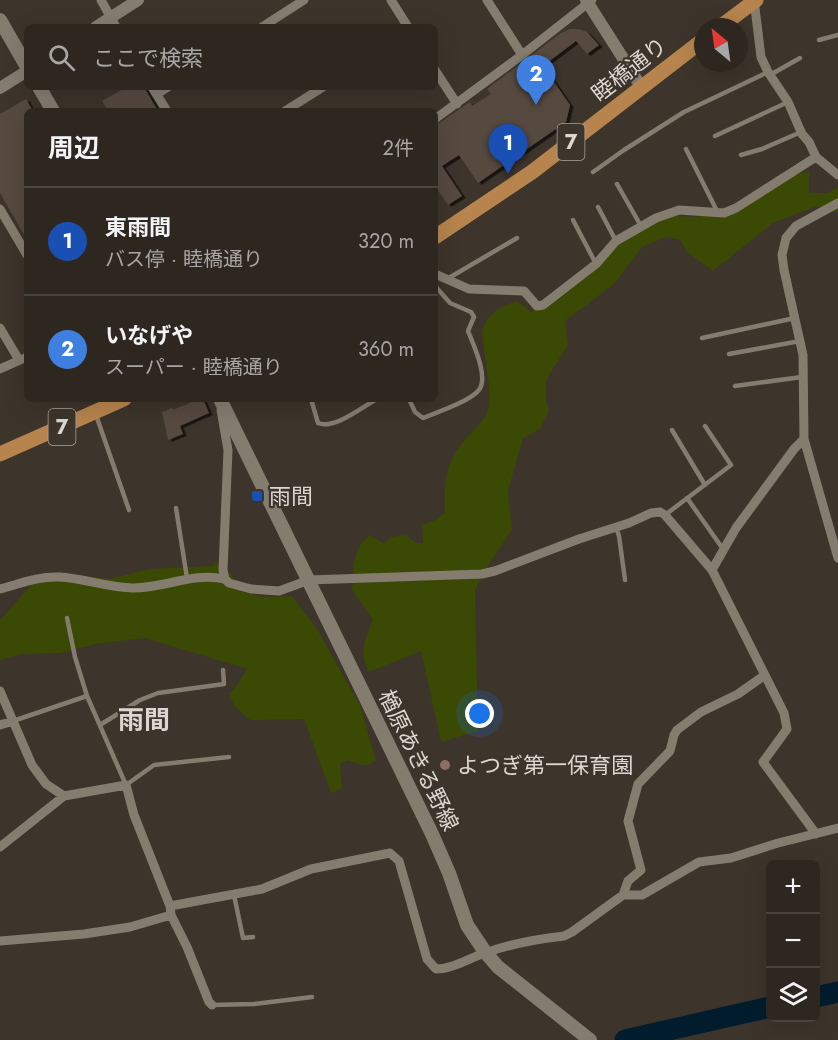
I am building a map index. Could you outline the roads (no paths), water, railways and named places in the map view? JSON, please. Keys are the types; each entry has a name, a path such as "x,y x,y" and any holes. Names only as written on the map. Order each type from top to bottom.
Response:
{"main road":[{"path":"732,18 755,0"},
{"path":"0,20 24,64"},
{"name":"睦橋通り","path":"438,235 532,172 694,47"},
{"path":"41,90 51,108"},
{"name":"7","path":"0,454 118,402"},
{"name":"楢原あきる野線","path":"221,402 432,834 449,873 467,925 485,952 509,976 590,1040"}],"street":[{"path":"101,0 114,22 138,0"},
{"path":"267,24 304,0"},
{"path":"391,0 406,24"},
{"path":"487,0 522,55"},
{"path":"755,0 759,47 769,74 788,102 801,132 816,157 838,175"},
{"path":"438,117 522,55 589,1 642,88"},
{"path":"0,88 24,71"},
{"path":"438,75 457,104"},
{"path":"290,108 318,90"},
{"path":"155,91 165,108"},
{"path":"438,275 469,289 524,291 537,306 543,305 596,264 616,241 641,226 679,210 718,213 736,208 816,157"},
{"path":"838,203 796,226 786,238 782,255 803,355 804,439 838,558"},
{"path":"0,208 24,250"},
{"path":"0,328 23,358 0,369"},
{"path":"220,402 228,450 223,570 225,579"},
{"path":"712,570 736,528 794,449 804,439"},
{"path":"0,589 41,577 60,577 132,588 165,585 187,578 208,576 225,579 229,583 251,589 279,591 309,580 482,574 651,513 660,512 712,570 765,675 787,722 787,729 763,762 816,834"},
{"path":"624,895 628,881 641,870 628,821 638,784 670,751 677,730 701,712 738,694 765,675"},
{"path":"0,691 38,775 46,784 64,796"},
{"path":"0,725 13,721"},
{"path":"0,846 64,796 126,785 134,815 170,910 212,1005"},
{"path":"0,941 95,933 130,927 170,910 262,889 311,869 390,853 399,861 427,959 436,969 446,969 485,952 572,933 624,895 642,895 699,862 731,858 838,828"}],"lane":[{"path":"819,40 838,35"},
{"path":"593,172 684,112 800,58"},
{"path":"715,136 788,102"},
{"path":"741,155 762,149 801,132"},
{"path":"686,149 718,213"},
{"path":"617,184 641,226"},
{"path":"598,207 616,241"},
{"path":"573,220 596,264"},
{"path":"446,279 517,238"},
{"path":"410,402 415,412 423,418 468,398 479,390 482,384 480,363 468,331 474,317 471,312 450,303 438,289"},
{"path":"702,338 795,318"},
{"path":"729,354 800,340"},
{"path":"735,386 802,377"},
{"path":"312,402 318,423 325,426 372,402"},
{"path":"96,412 129,510"},
{"path":"665,515 731,465 705,426"},
{"path":"672,430 705,485"},
{"path":"687,498 723,549"},
{"path":"176,508 187,578"},
{"path":"616,527 625,580"},
{"path":"67,618 75,657 87,696 126,785 154,765 229,757"},
{"path":"100,725 140,700 158,693 224,684 223,670"},
{"path":"13,721 87,696"},
{"path":"234,895 243,939 253,936"},
{"path":"212,1005 254,1004 312,997"}],"waterway":[{"path":"820,996 838,992"},
{"path":"625,1040 766,1008"}],"place":[{"name":"いなげや","path":"536,105"},
{"name":"東雨間","path":"508,174"},
{"name":"雨間","path":"257,496"},
{"name":"よつぎ第一保育園","path":"445,765"}],"district":[{"name":"雨間","path":"144,720"}]}
